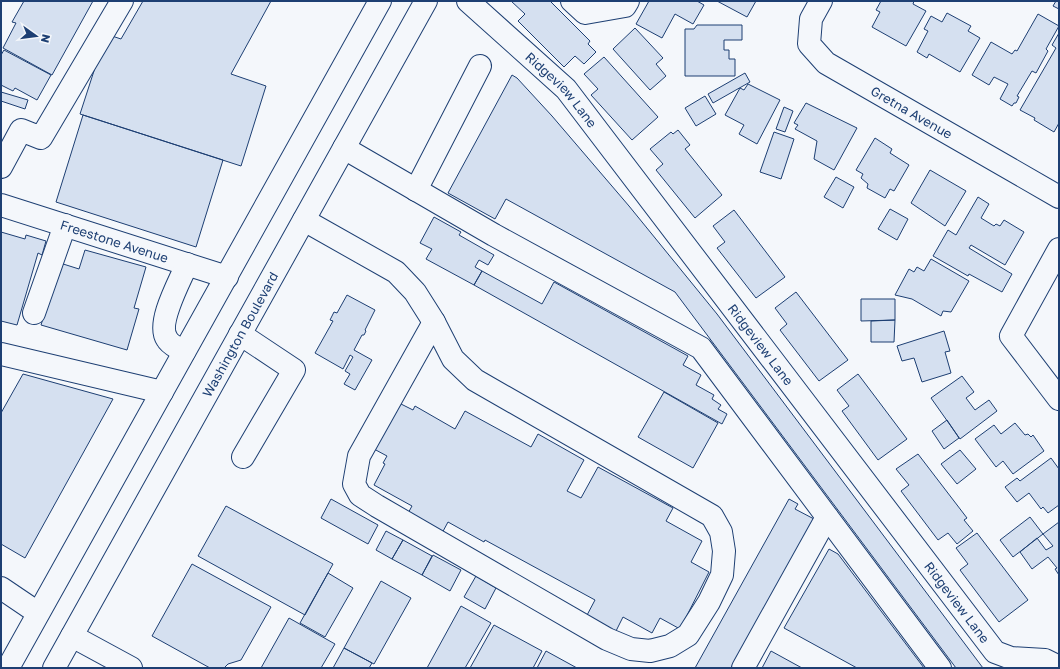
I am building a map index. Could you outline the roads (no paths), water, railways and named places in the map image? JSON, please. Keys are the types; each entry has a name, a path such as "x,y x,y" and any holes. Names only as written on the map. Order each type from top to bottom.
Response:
{"street":[{"path":"1,167 21,130 41,138 122,1"},
{"path":"8,668 380,1"},
{"name":"Ridgeview Lane","path":"468,1 566,89 995,652 1011,658 1046,660 1059,667"},
{"path":"572,1 585,13 625,6 628,1"},
{"name":"Gretna Avenue","path":"821,1 811,19 809,44 826,63 1059,197"},
{"name":"Washington Boulevard","path":"54,668 344,148 420,4"},
{"path":"416,190 480,66"},
{"path":"344,148 494,235 701,348 940,668"},
{"name":"Freestone Avenue","path":"1,205 227,277"},
{"path":"304,220 396,272 415,292 434,322 446,348 453,359 475,380 712,516 721,532 724,551 722,575 709,602 688,635 670,646 650,651 625,646 607,639 376,506 360,495 354,484 359,456 434,322"},
{"path":"34,313 65,225"},
{"path":"1059,248 1011,336 1059,399"},
{"path":"184,352 167,341 164,333 164,321 187,264"},
{"path":"240,334 294,370 243,457"},
{"path":"1,354 162,392"},
{"path":"743,668 827,517"},
{"path":"1,588 38,613"},
{"path":"72,636 131,668"}]}
